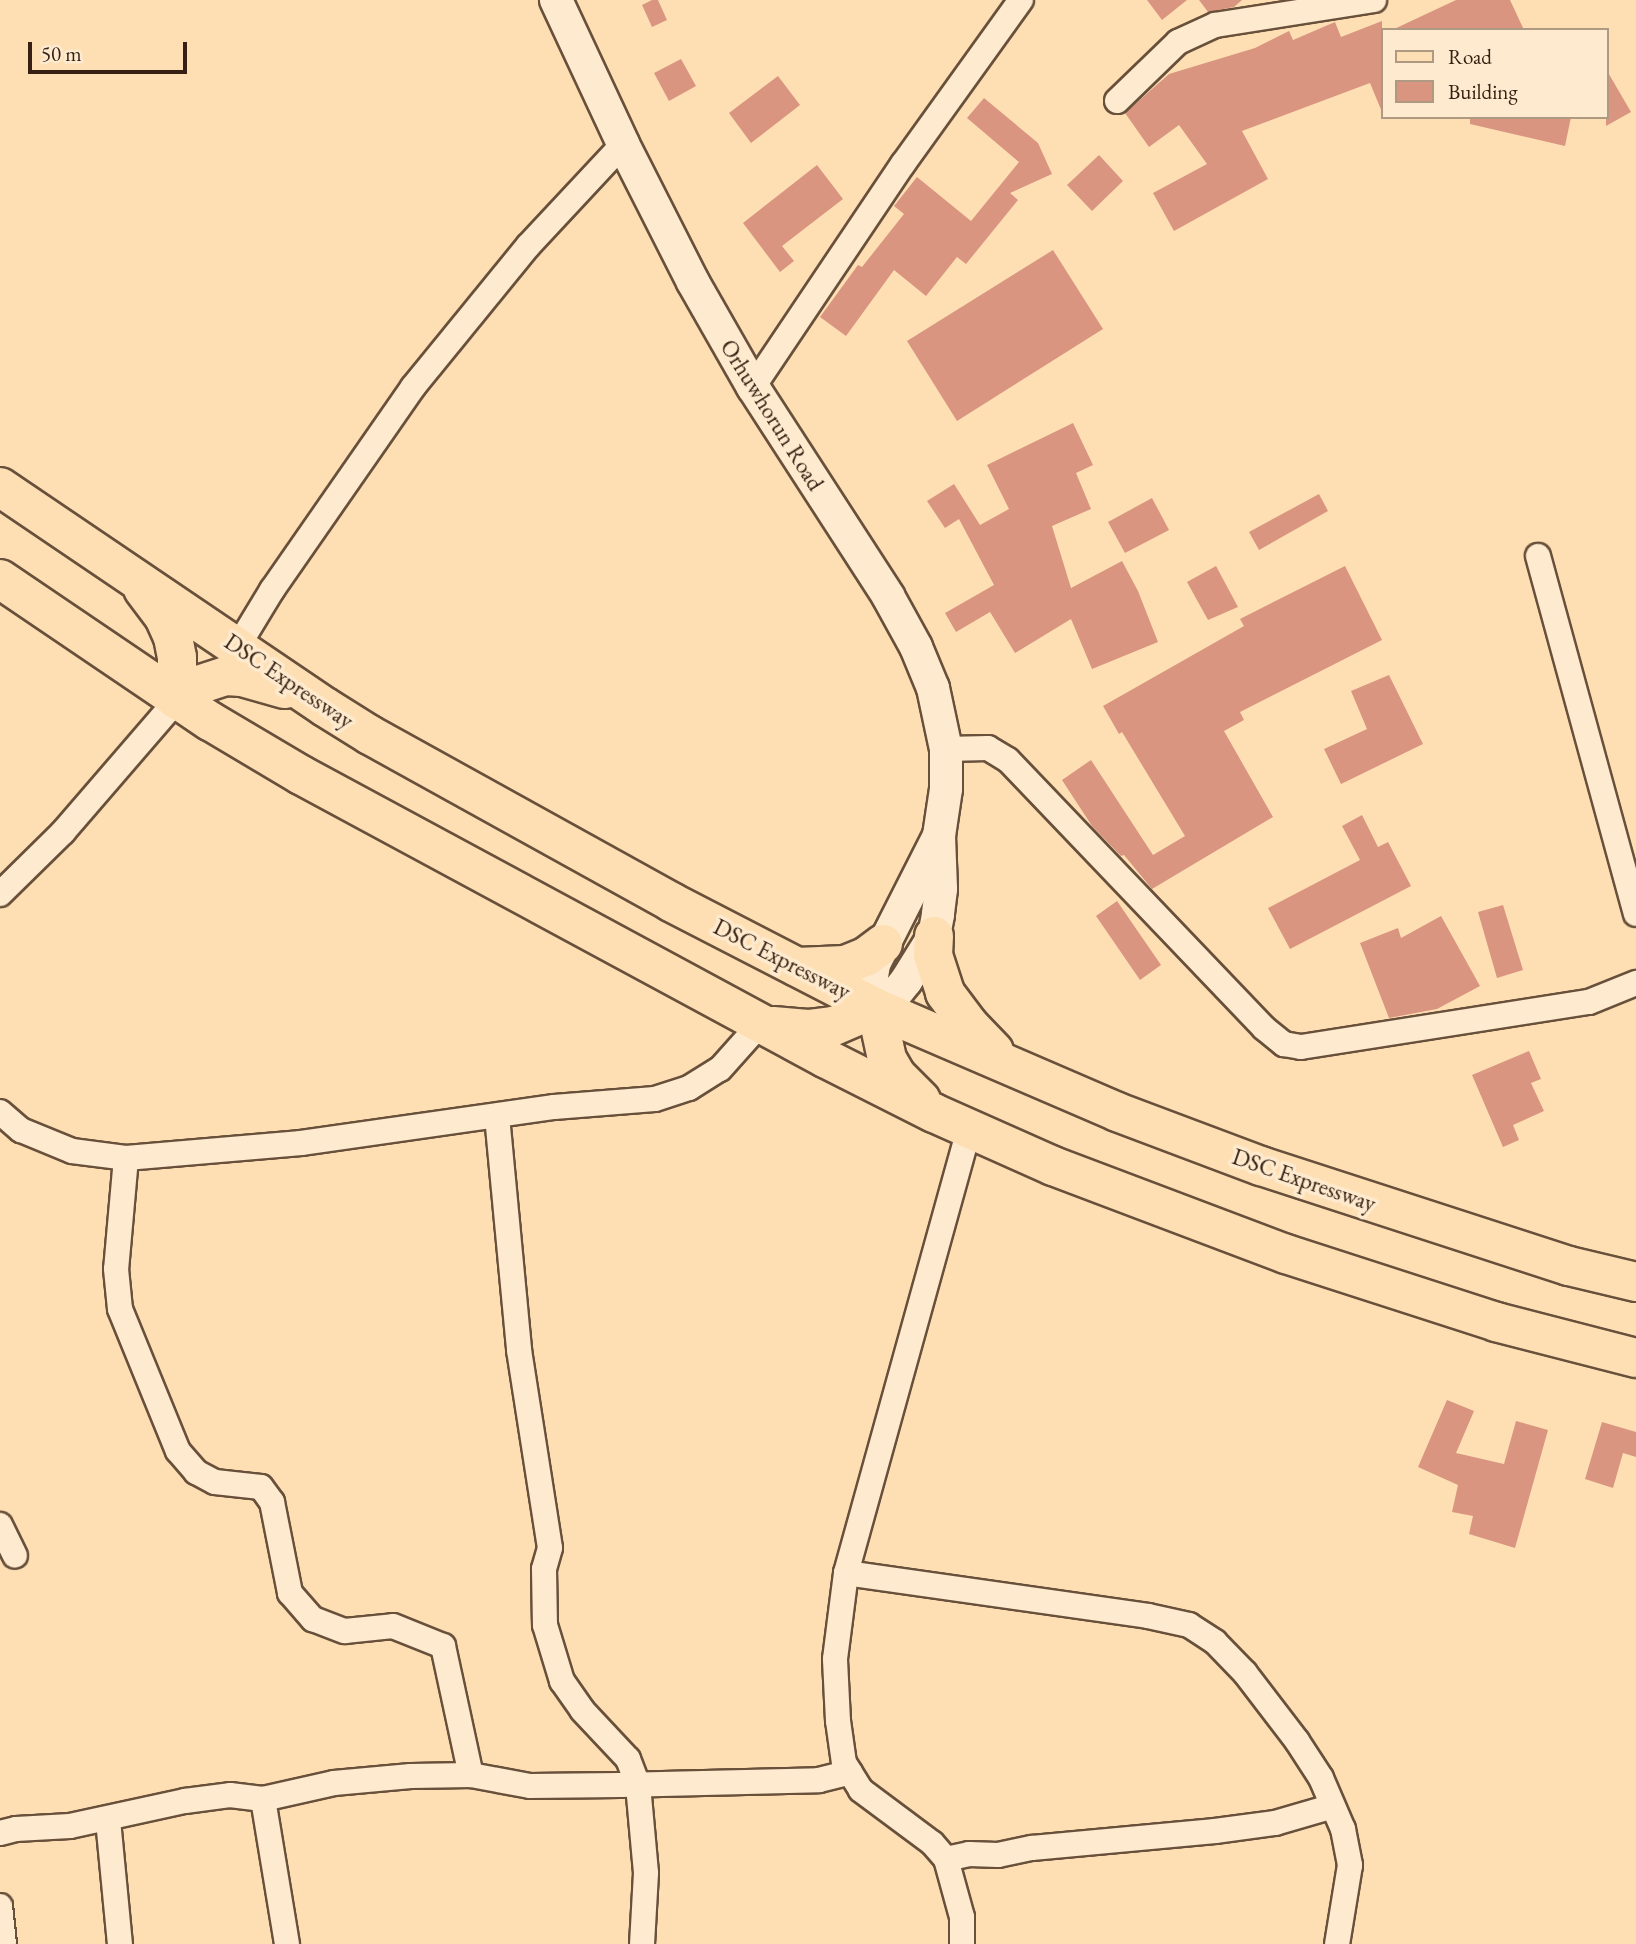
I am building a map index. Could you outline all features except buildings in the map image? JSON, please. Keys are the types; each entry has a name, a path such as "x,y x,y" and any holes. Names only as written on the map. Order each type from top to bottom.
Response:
{"main road":[{"name":"DSC Expressway","path":"0,487 324,707 534,827 876,1008 1117,1112 1321,1187 1569,1266 1636,1282"},
{"path":"134,578 164,617 173,637 177,657 177,700"},
{"path":"0,579 177,700 370,813 934,1113 1053,1166 1286,1254 1496,1322 1636,1358"},
{"path":"177,700 195,685 208,679 242,677 264,682 324,707"},
{"path":"934,936 936,973 945,993 969,1025 1006,1063"},
{"path":"795,967 845,965 867,956 883,944"},
{"path":"761,1023 785,1029 834,1026 876,1008 887,1059 897,1076 934,1113"}],"street":[{"name":"Orhuwhorun Road","path":"556,0 623,144 693,282 753,387 888,596 916,647 933,688 946,749 946,789 939,836"},
{"path":"753,387 903,164 1021,0"},
{"path":"1117,101 1178,42 1215,25 1374,0"},
{"path":"237,646 294,557 413,387 528,246 623,144"},
{"path":"1538,556 1636,914"},
{"path":"0,894 63,832 177,700"},
{"path":"946,749 988,748 1008,760 1255,1018 1284,1044 1301,1048 1589,1002 1636,983"},
{"path":"939,836 941,890 934,936 893,997 876,1008 871,983 874,964 939,836"},
{"path":"0,1112 21,1130 72,1151 126,1158 301,1143 554,1107 655,1099 689,1088 720,1069 761,1023"},
{"path":"497,1116 519,1350 550,1548 544,1569 545,1625 562,1681 583,1710 628,1759 638,1785 646,1873 642,1944"},
{"path":"962,1944 962,1917 946,1859 932,1843 861,1790 844,1763 838,1721 835,1659 846,1573 969,1129"},
{"path":"126,1158 116,1269 120,1309 178,1451 196,1472 215,1482 261,1487 272,1502 290,1592 313,1619 345,1631 393,1626 443,1646 471,1775"},
{"path":"0,1525 15,1556"},
{"path":"846,1573 1136,1614 1189,1625 1215,1642 1245,1673 1297,1741 1321,1778 1343,1829 1350,1865 1337,1944"},
{"path":"0,1833 108,1820 129,1811 230,1795 263,1799 334,1783 471,1775 530,1786 638,1785 819,1780 850,1772"},
{"path":"263,1799 287,1944"},
{"path":"946,1859 968,1854 998,1855 1032,1847 1215,1831 1275,1822 1333,1805"},
{"path":"108,1820 120,1944"},
{"path":"0,1906 4,1944"}]}
